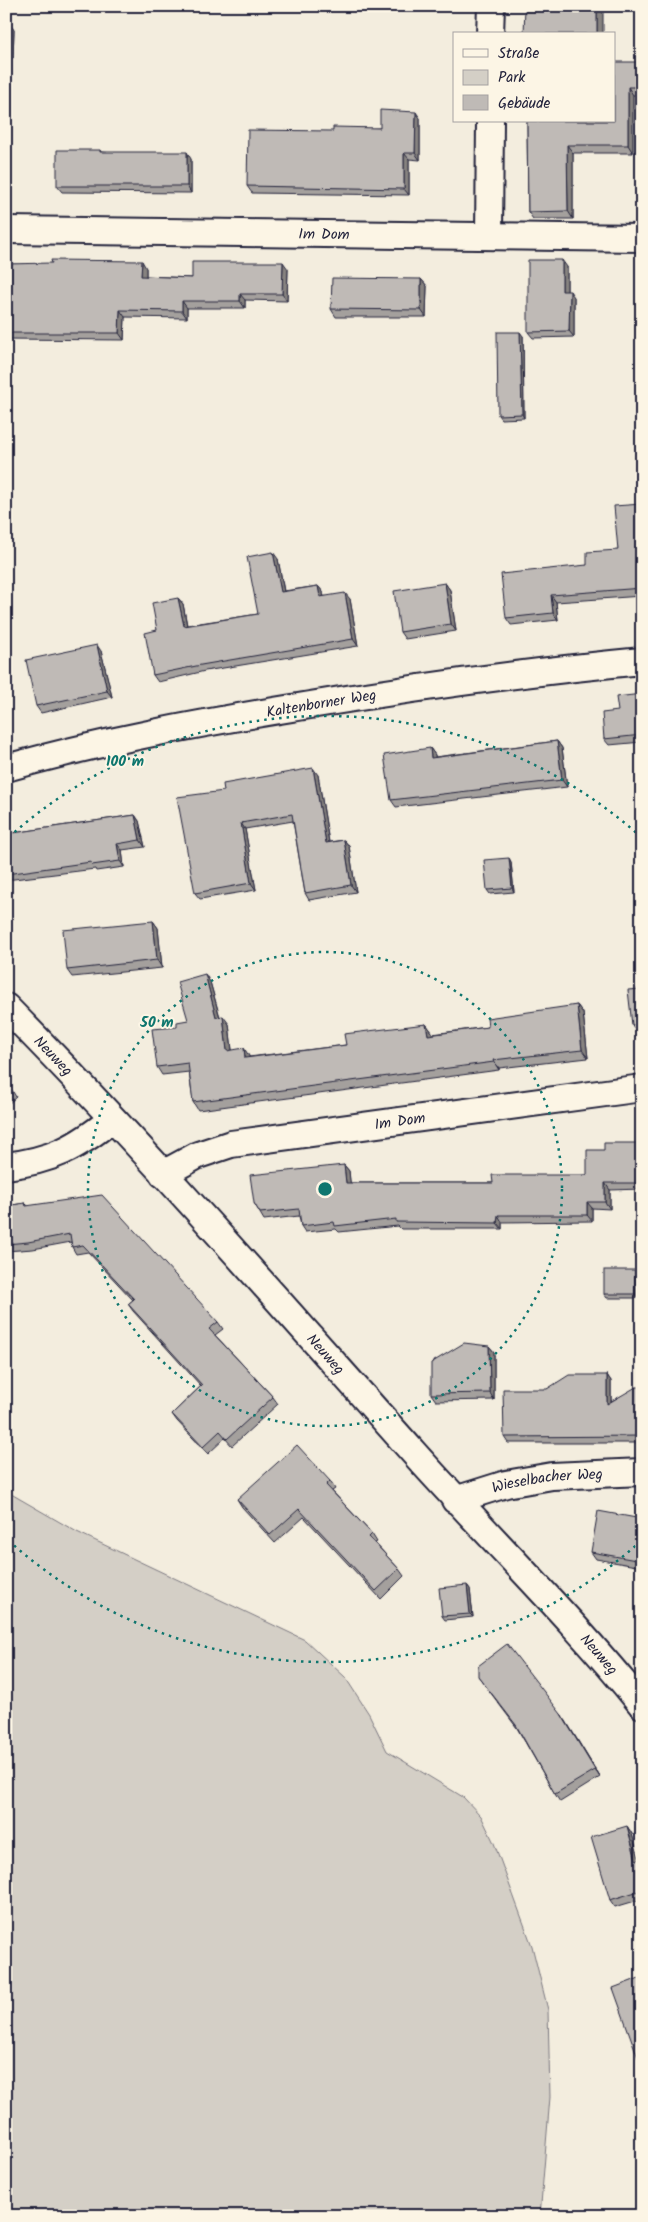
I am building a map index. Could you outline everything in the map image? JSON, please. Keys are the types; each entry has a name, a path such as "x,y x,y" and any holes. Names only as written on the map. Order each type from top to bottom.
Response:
{"street":[{"path":"490,32 491,6"},
{"path":"489,235 490,122"},
{"name":"Im Dom","path":"6,230 642,238"},
{"name":"Kaltenborner Weg","path":"6,768 133,737 233,717 464,681 642,661"},
{"name":"Neuweg","path":"6,1007 163,1174 455,1500 604,1659 642,1705"},
{"name":"Im Dom","path":"163,1174 198,1155 231,1144 642,1088"},
{"path":"6,1166 50,1157 72,1148 112,1119"},
{"name":"Wieselbacher Weg","path":"455,1500 506,1484 552,1476 642,1472"}],"green space":[{"path":"6,1491 77,1532 305,1640 345,1677 369,1714 387,1751 463,1797 481,1816 494,1843 532,1946 548,2010 550,2097 540,2216 6,2216"}],"building":[{"path":"525,6 597,6 597,32 524,32"},
{"path":"6,24 11,26 10,54 6,54"},
{"path":"616,62 638,62 639,87 628,87 628,145 567,145 568,211 528,212 527,122 616,122"},
{"path":"380,110 416,112 415,153 404,153 404,189 247,186 248,130 333,131 333,127 380,128"},
{"path":"57,150 187,152 187,186 57,186"},
{"path":"51,260 142,261 141,276 192,278 192,262 283,262 282,294 240,294 240,301 182,301 182,311 120,310 119,333 6,333 6,264 52,263"},
{"path":"528,260 562,260 562,291 570,291 569,331 528,332"},
{"path":"332,278 421,279 421,310 331,309"},
{"path":"497,332 520,332 522,414 498,415"},
{"path":"642,504 642,588 551,595 553,613 506,618 501,574 587,565 587,552 618,550 614,506"},
{"path":"273,552 281,592 318,586 320,597 345,593 353,639 153,675 145,633 157,630 152,603 178,598 184,626 258,614 247,557"},
{"path":"445,583 451,624 400,632 394,591"},
{"path":"97,645 107,691 36,706 26,660"},
{"path":"642,694 642,735 604,739 602,713 618,711 616,697"},
{"path":"557,741 562,780 391,800 384,755 430,748 431,758"},
{"path":"313,768 326,843 344,840 351,885 305,893 292,814 241,823 251,883 195,893 177,797 224,791 223,784"},
{"path":"135,815 140,840 117,844 120,861 92,865 91,862 6,874 6,834"},
{"path":"509,858 512,888 487,890 484,860"},
{"path":"153,921 157,960 67,970 63,930"},
{"path":"205,974 216,1017 223,1016 227,1051 244,1048 245,1058 346,1045 344,1034 426,1024 428,1035 488,1027 487,1018 577,1005 582,1050 493,1060 494,1062 193,1102 188,1063 157,1067 152,1029 177,1027 177,1022 188,1020 177,982"},
{"path":"640,985 642,985 642,1041 639,1024 632,1025 628,990 640,989"},
{"path":"6,1084 12,1090 6,1095"},
{"path":"604,1143 642,1143 642,1183 605,1183 605,1202 587,1202 587,1215 498,1215 497,1223 396,1222 396,1219 335,1226 334,1222 301,1226 299,1209 260,1213 254,1203 250,1175 344,1165 346,1183 493,1183 492,1175 587,1175 587,1150 604,1150"},
{"path":"102,1195 218,1322 209,1329 273,1397 227,1439 220,1431 203,1447 172,1414 202,1385 128,1304 134,1299 83,1245 72,1247 70,1234 6,1244 6,1206 25,1203 26,1206"},
{"path":"604,1270 635,1270 635,1294 604,1294"},
{"path":"464,1343 489,1346 490,1393 431,1394 431,1363"},
{"path":"569,1375 607,1375 607,1404 636,1387 642,1387 642,1436 504,1437 503,1389 547,1389"},
{"path":"297,1445 330,1481 326,1485 372,1534 369,1537 399,1569 376,1591 299,1509 270,1535 237,1499"},
{"path":"598,1511 642,1519 642,1561 591,1552"},
{"path":"467,1585 470,1614 442,1616 439,1588"},
{"path":"507,1644 561,1714 595,1770 555,1794 516,1725 478,1676 478,1666"},
{"path":"627,1826 636,1860 642,1859 642,1890 610,1900 591,1837"},
{"path":"642,1977 642,2069 613,1988"}]}
